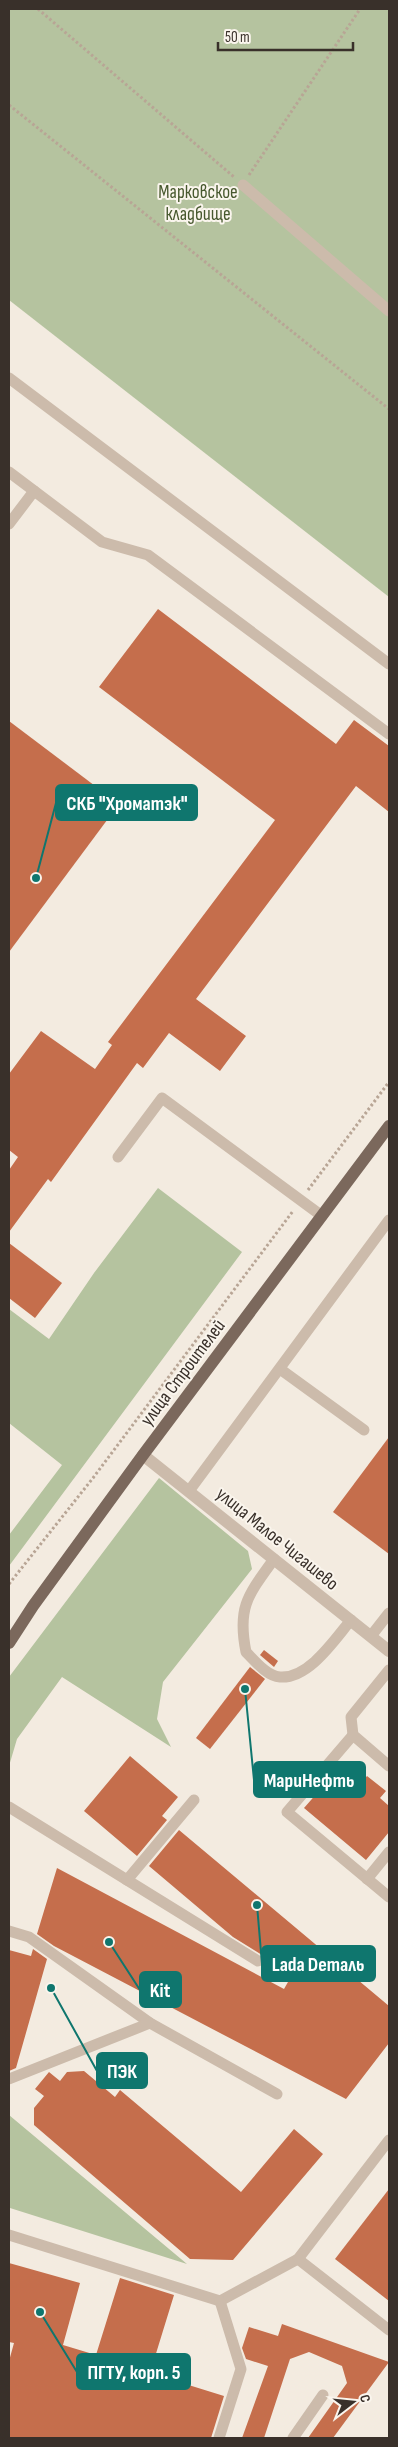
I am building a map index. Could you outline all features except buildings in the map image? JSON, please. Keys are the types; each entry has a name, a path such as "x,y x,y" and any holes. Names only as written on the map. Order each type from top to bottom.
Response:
{"main road":[{"name":"улица Строителей","path":"9,1643 33,1606 143,1455 389,1126"}],"street":[{"name":"улица Малое Чигашево","path":"143,1455 389,1651"}],"lane":[{"path":"243,185 389,311"},
{"path":"9,378 389,664"},
{"path":"9,472 102,542 148,556 389,734"},
{"path":"9,524 34,491"},
{"path":"118,1157 162,1098 322,1216"},
{"path":"189,1491 389,1220"},
{"path":"280,1369 364,1430"},
{"path":"274,1559 246,1600 242,1616 246,1652 269,1673 281,1677 310,1666 351,1620"},
{"path":"370,1636 389,1613"},
{"path":"389,1670 350,1717 353,1735 389,1766"},
{"path":"353,1735 287,1812 389,1897"},
{"path":"127,1880 194,1800"},
{"path":"9,1807 258,1961"},
{"path":"367,1879 389,1852"},
{"path":"9,1931 29,1937 150,2023 276,2094"},
{"path":"9,2079 150,2023"},
{"path":"9,2235 220,2302 298,2259 389,2140"},
{"path":"298,2259 389,2330"},
{"path":"219,2438 241,2369 220,2302"},
{"path":"293,2438 323,2395"}],"path":[{"path":"38,9 243,185 360,9"},
{"path":"9,105 389,409"},
{"path":"9,1584 93,1478 389,1082"}],"green space":[{"name":"Марковское кладбище","path":"9,9 389,9 389,597 9,300"},
{"path":"158,1188 242,1252 9,1566 9,1535 62,1465 9,1423 9,1309 49,1339 94,1273"},
{"path":"159,1478 248,1551 252,1569 163,1682 157,1719 171,1747 62,1677 17,1739 9,1766 9,1677"},
{"path":"9,2115 187,2264 10,2208 9,2211"}],"place":[{"name":"СКБ \"Хроматэк\"","path":"36,878"},
{"name":"МариНефть","path":"245,1689"},
{"name":"Lada Dеталь","path":"257,1905"},
{"name":"Kit","path":"109,1942"},
{"name":"ПЭК","path":"51,1988"},
{"name":"ПГТУ, корп. 5","path":"40,2312"}]}
